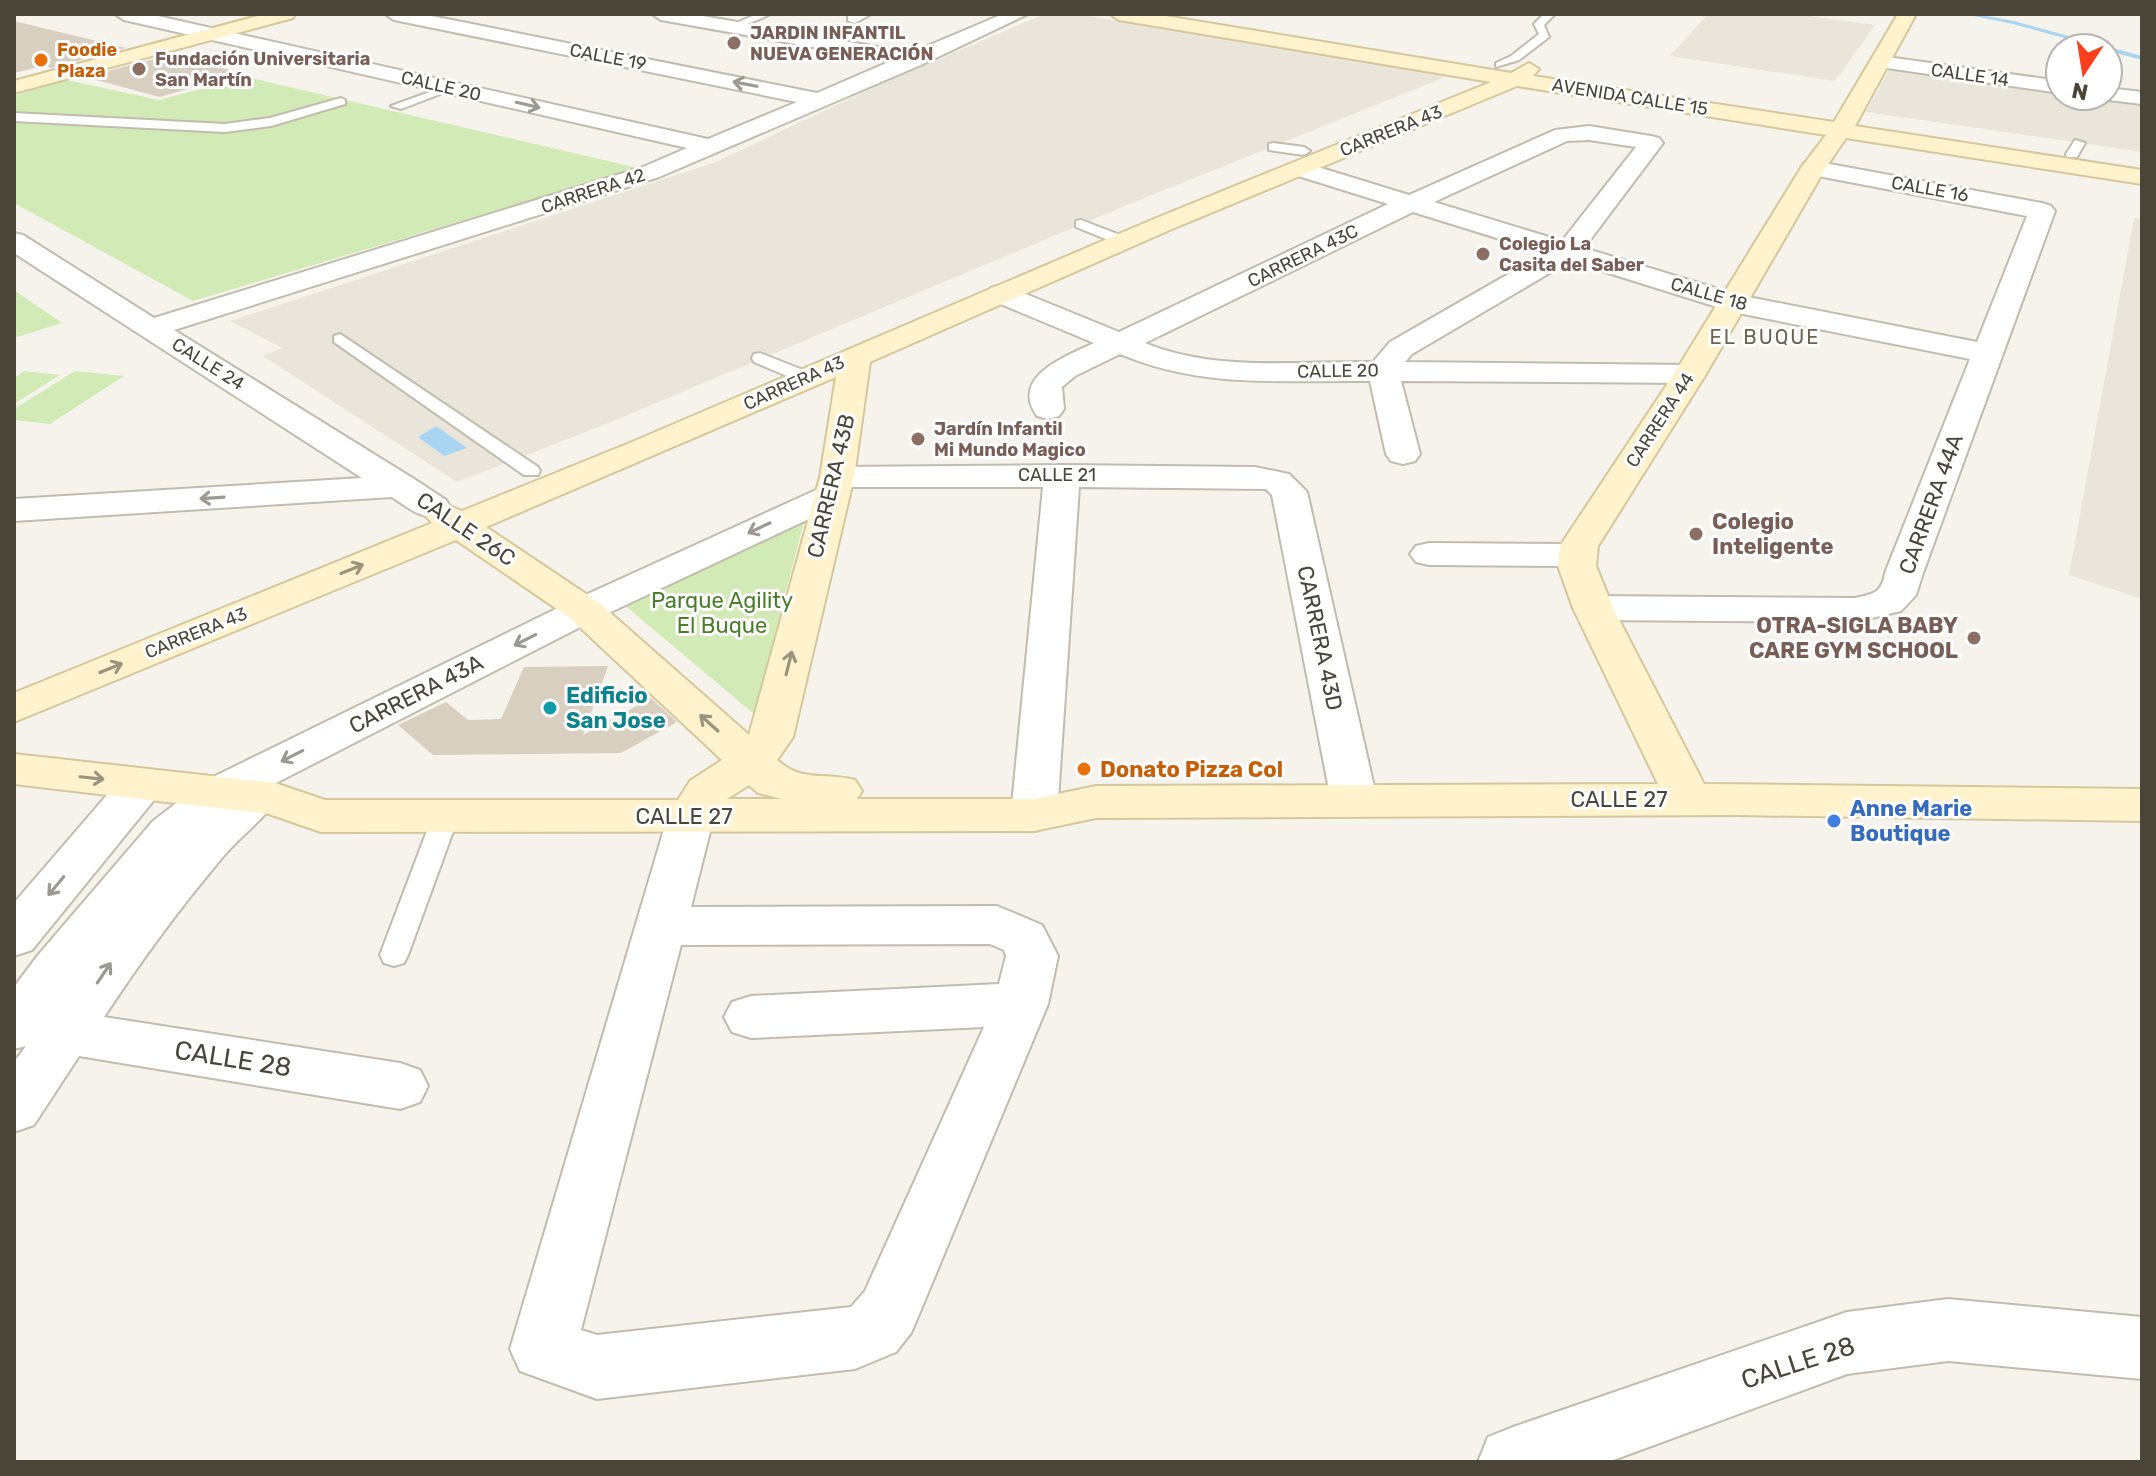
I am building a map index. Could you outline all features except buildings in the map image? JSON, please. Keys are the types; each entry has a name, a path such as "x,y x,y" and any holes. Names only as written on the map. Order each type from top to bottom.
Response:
{"street":[{"name":"CALLE 20","path":"124,14 712,147"},
{"path":"14,87 258,14"},
{"path":"14,78 286,14"},
{"name":"CALLE 19","path":"394,14 821,100"},
{"path":"639,25 667,14 916,60"},
{"name":"CARRERA 42","path":"151,328 591,193 712,147 1019,14"},
{"name":"AVENIDA CALLE 15","path":"1119,14 1207,32 1509,69"},
{"name":"AVENIDA CALLE 15","path":"1175,14 1843,124 2142,177"},
{"name":"CARRERA 44","path":"1576,555 1843,124 1907,14"},
{"path":"524,63 611,34"},
{"name":"CALLE 14","path":"1880,62 2044,85"},
{"name":"CARRERA 43","path":"432,506 797,374 1103,233 1302,160 1509,69"},
{"path":"450,88 494,73"},
{"name":"AVENIDA CALLE 15","path":"1843,124 1939,128 2076,148 2142,165"},
{"name":"CARRERA 43C","path":"1048,409 1046,385 1064,369 1271,273 1409,204 1563,135 1589,133 1646,140 1652,145 1568,251"},
{"name":"CALLE 18","path":"1302,160 1409,204 1733,303 1987,353"},
{"name":"CALLE 16","path":"1813,168 2032,207 2042,211 2042,216"},
{"name":"CARRERA 44A","path":"1593,608 1832,612 1887,603 1902,586 1904,573 1987,353 2042,216"},
{"name":"CARRERA 43","path":"26,703 61,667 97,645 432,506 797,374 855,357 1001,294 1103,233"},
{"name":"CALLE 24","path":"14,241 432,506"},
{"path":"1403,454 1383,370 1401,348 1568,251"},
{"name":"CALLE 20","path":"1001,294 1165,362 1206,370 1690,374"},
{"name":"CARRERA 43B","path":"698,804 751,762 771,737 833,486 855,357"},
{"path":"277,494 324,471 335,457 336,445"},
{"path":"1035,802 1062,475"},
{"name":"CALLE 21","path":"833,486 1062,475 1255,477 1277,481"},
{"name":"CARRERA 43D","path":"1277,481 1289,492 1354,800"},
{"name":"CARRERA 43A","path":"14,1108 57,968 170,833 250,796 584,610 833,486"},
{"name":"CALLE 26C","path":"14,510 277,494 432,506 584,610 774,782 791,789"},
{"path":"1429,554 1576,555 1577,566 1593,608 1688,798"},
{"name":"CALLE 27","path":"14,769 250,796 321,816 446,815 698,804 1354,800 1688,798 2142,805"},
{"path":"14,937 142,784"},
{"name":"CALLE 27","path":"250,796 337,787 698,804"},
{"name":"CALLE 27","path":"791,789 1035,802"},
{"name":"CARRERA 43A","path":"39,1030 120,950 250,796"},
{"path":"661,926 997,925 1024,938 1032,956 1021,1004 888,1312 873,1330 855,1338 597,1367 543,1349 661,926 698,804"},
{"path":"751,1017 1021,1004"},
{"name":"CALLE 28","path":"39,1030 400,1086"},
{"name":"CALLE 28","path":"1513,1462 1847,1343 1948,1330 2142,1348"}],"lane":[{"path":"732,27 766,14"},
{"name":"CARRERA 43","path":"1509,69 1545,35 1539,24 1550,14"},
{"path":"397,106 450,88"},
{"path":"14,117 225,128 271,122 341,102"},
{"path":"1273,147 1302,160"},
{"path":"340,339 531,471"},
{"path":"760,358 797,374"},
{"path":"394,955 446,815"}],"shaded area":[{"path":"1045,14 1076,14 1448,76 1132,203 606,424 457,482 263,356 282,348 230,321 716,162 887,81"},
{"path":"1708,14 1795,14 1875,25 1835,81 1670,56"},
{"path":"1892,65 2044,87 2044,112 2124,112 2124,98 2142,101 2142,152 1866,112"},
{"path":"2134,218 2142,219 2142,599 2069,575"}],"green space":[{"path":"246,77 638,168 193,301 14,203 14,96 67,80 159,100"},
{"path":"14,290 62,323 14,338"},
{"path":"24,371 60,375 14,404 14,378"},
{"path":"75,371 124,376 50,424 14,420 14,409"},
{"name":"Parque Agility El Buque","path":"806,514 754,714 616,598"}],"water":[{"path":"436,426 467,448 444,456 418,437"}],"waterway":[{"path":"1967,14 2047,32"},
{"path":"2124,53 2142,58"}],"place":[{"name":"JARDIN INFANTIL NUEVA GENERACIÓN","path":"734,43"},
{"name":"Foodie Plaza","path":"41,60"},
{"name":"Fundación Universitaria San Martín","path":"139,69"},
{"name":"Colegio La Casita del Saber","path":"1483,254"},
{"name":"Jardín Infantil Mi Mundo Magico","path":"918,439"},
{"name":"Colegio Inteligente","path":"1696,534"},
{"name":"OTRA-SIGLA BABY CARE GYM SCHOOL","path":"1974,638"},
{"name":"Edificio San Jose","path":"550,708"},
{"name":"Donato Pizza Col","path":"1084,769"},
{"name":"Anne Marie Boutique","path":"1834,821"}],"district":[{"name":"EL BUQUE","path":"1765,337"}]}
